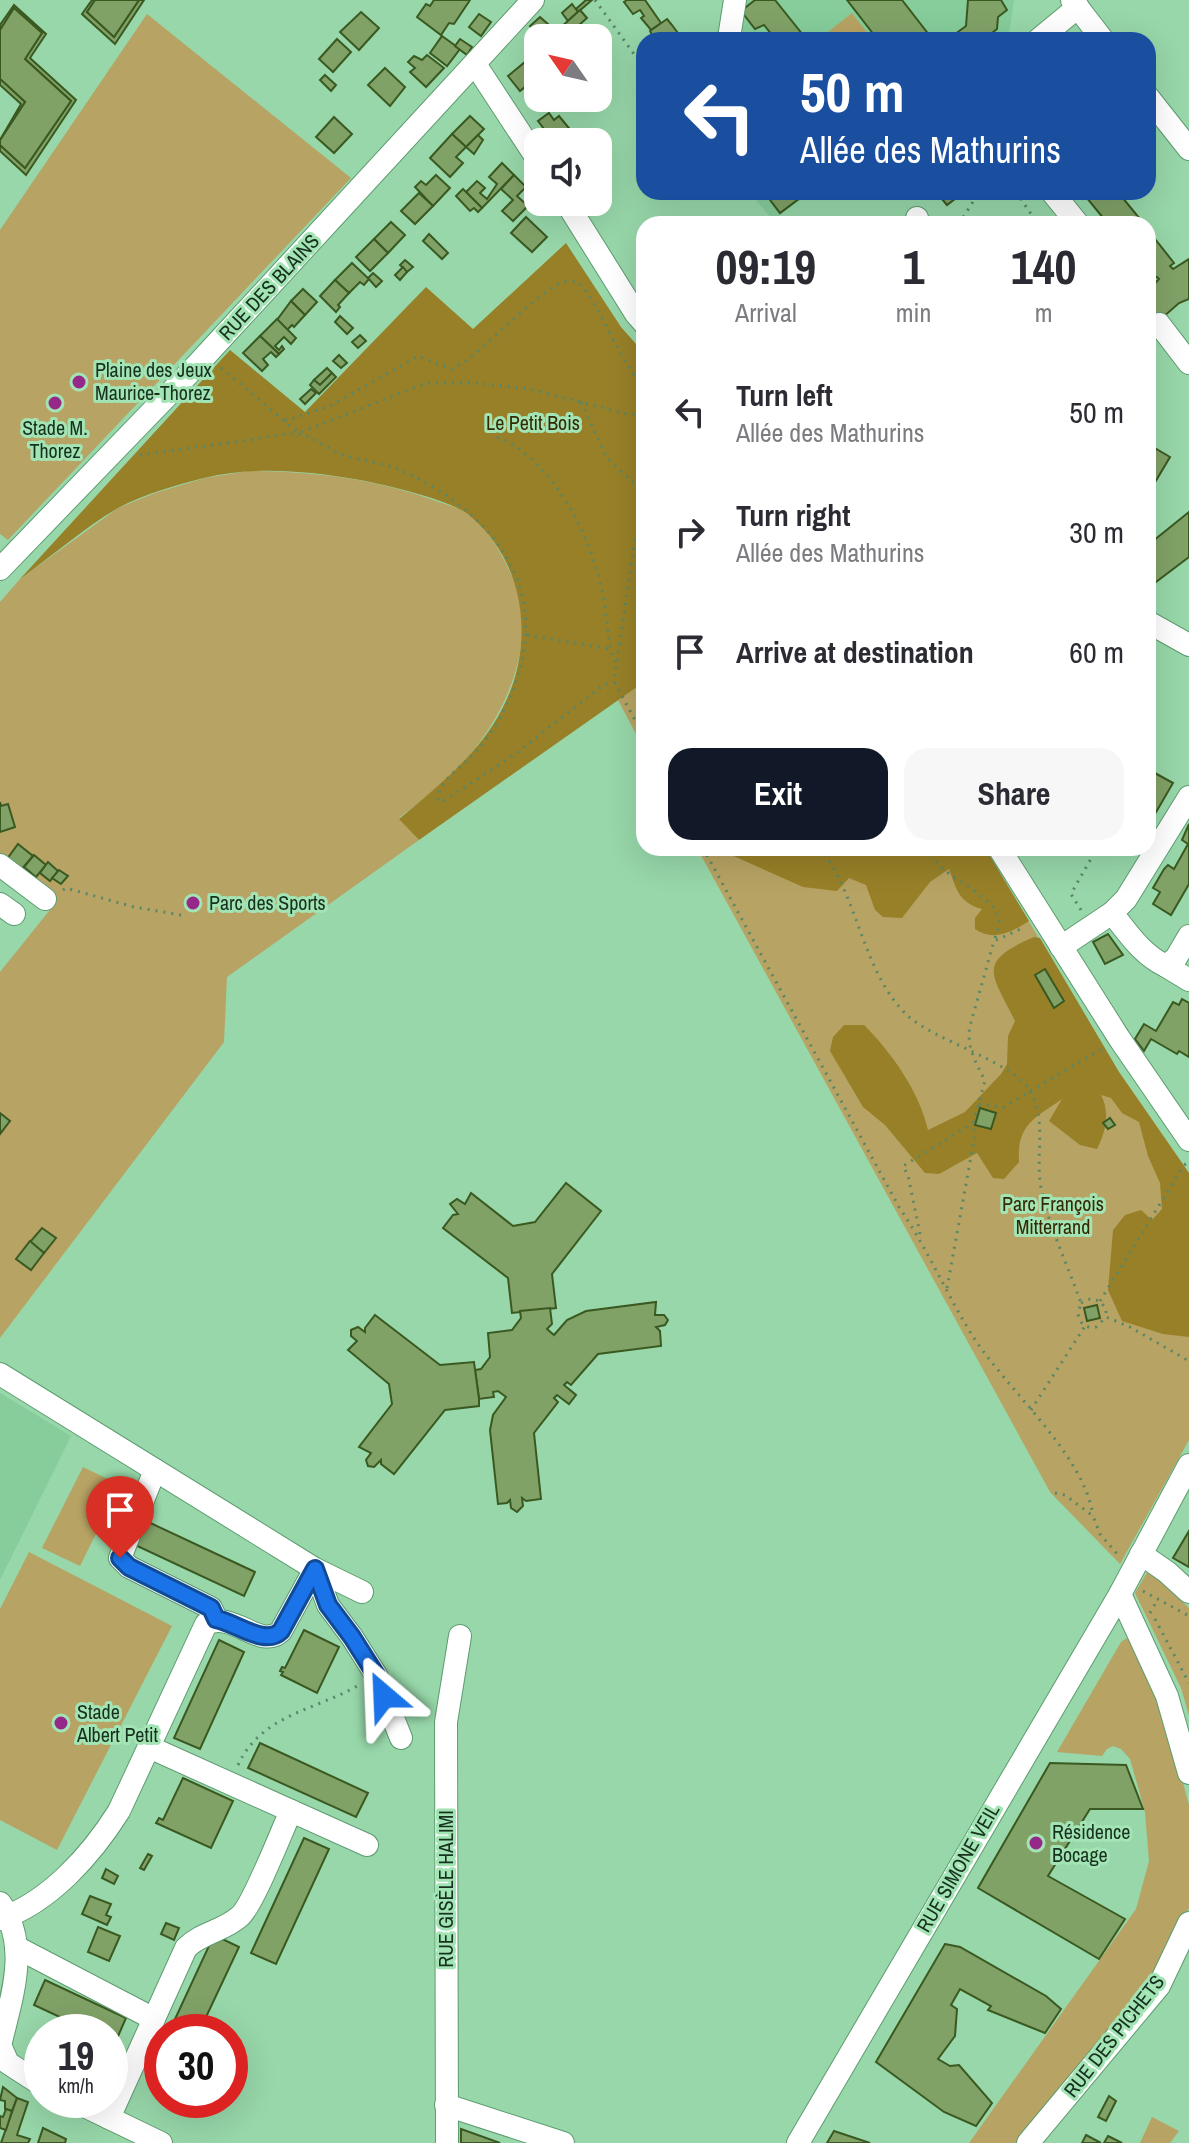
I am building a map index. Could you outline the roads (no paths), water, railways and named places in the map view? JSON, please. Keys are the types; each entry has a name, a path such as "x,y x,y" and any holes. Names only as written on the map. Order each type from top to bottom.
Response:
{"street":[{"name":"RUE DES BLAINS","path":"0,569 200,362 533,0"},
{"path":"730,32 735,0"},
{"path":"1046,32 1075,3 1097,32"},
{"path":"475,64 524,139"},
{"path":"1156,107 1189,149"},
{"path":"1058,200 1072,216"},
{"path":"575,216 636,314"},
{"path":"1159,324 1189,363"},
{"path":"1156,626 1189,645"},
{"path":"1156,850 1189,797"},
{"path":"1004,856 1189,1140"},
{"path":"1061,947 1112,913 1126,899 1153,856"},
{"path":"0,865 25,903"},
{"path":"1112,913 1153,960 1189,980"},
{"path":"1166,966 1176,958 1189,936"},
{"path":"0,1374 315,1569 362,1592"},
{"path":"1189,1465 1180,1500 1133,1576 1189,1773"},
{"path":"155,1470 120,1558 129,1567 211,1608 216,1619"},
{"path":"24,2073 8,2063 0,2046 18,1960 3,1913 40,1896 103,1837 119,1811 206,1624 216,1619 227,1621 267,1638 275,1637 315,1569"},
{"path":"315,1569 328,1605 376,1675 401,1738"},
{"path":"1133,1576 1167,1572 1189,1592"},
{"name":"RUE SIMONE VEIL","path":"798,2143 1133,1576"},
{"name":"RUE GISÈLE HALIMI","path":"447,2143 446,1722 460,1636"},
{"path":"149,1747 367,1845"},
{"path":"156,2014 186,1948 195,1939 230,1923 245,1912 291,1811"},
{"name":"RUE DES PICHETS","path":"1028,2143 1159,1986 1189,1923"},
{"path":"16,1947 144,2014"},
{"path":"128,2076 144,2041"},
{"path":"446,2105 563,2143"},
{"path":"109,2118 161,2143"}],"place":[{"name":"Plaine des Jeux Maurice-Thorez","path":"79,382"},
{"name":"Stade M. Thorez","path":"55,403"},
{"name":"Parc des Sports","path":"193,903"},
{"name":"Stade Albert Petit","path":"61,1723"},
{"name":"Résidence Bocage","path":"1036,1843"}],"park label":[{"name":"Le Petit Bois","path":"533,423"},
{"name":"Parc François Mitterrand","path":"1053,1216"}]}
